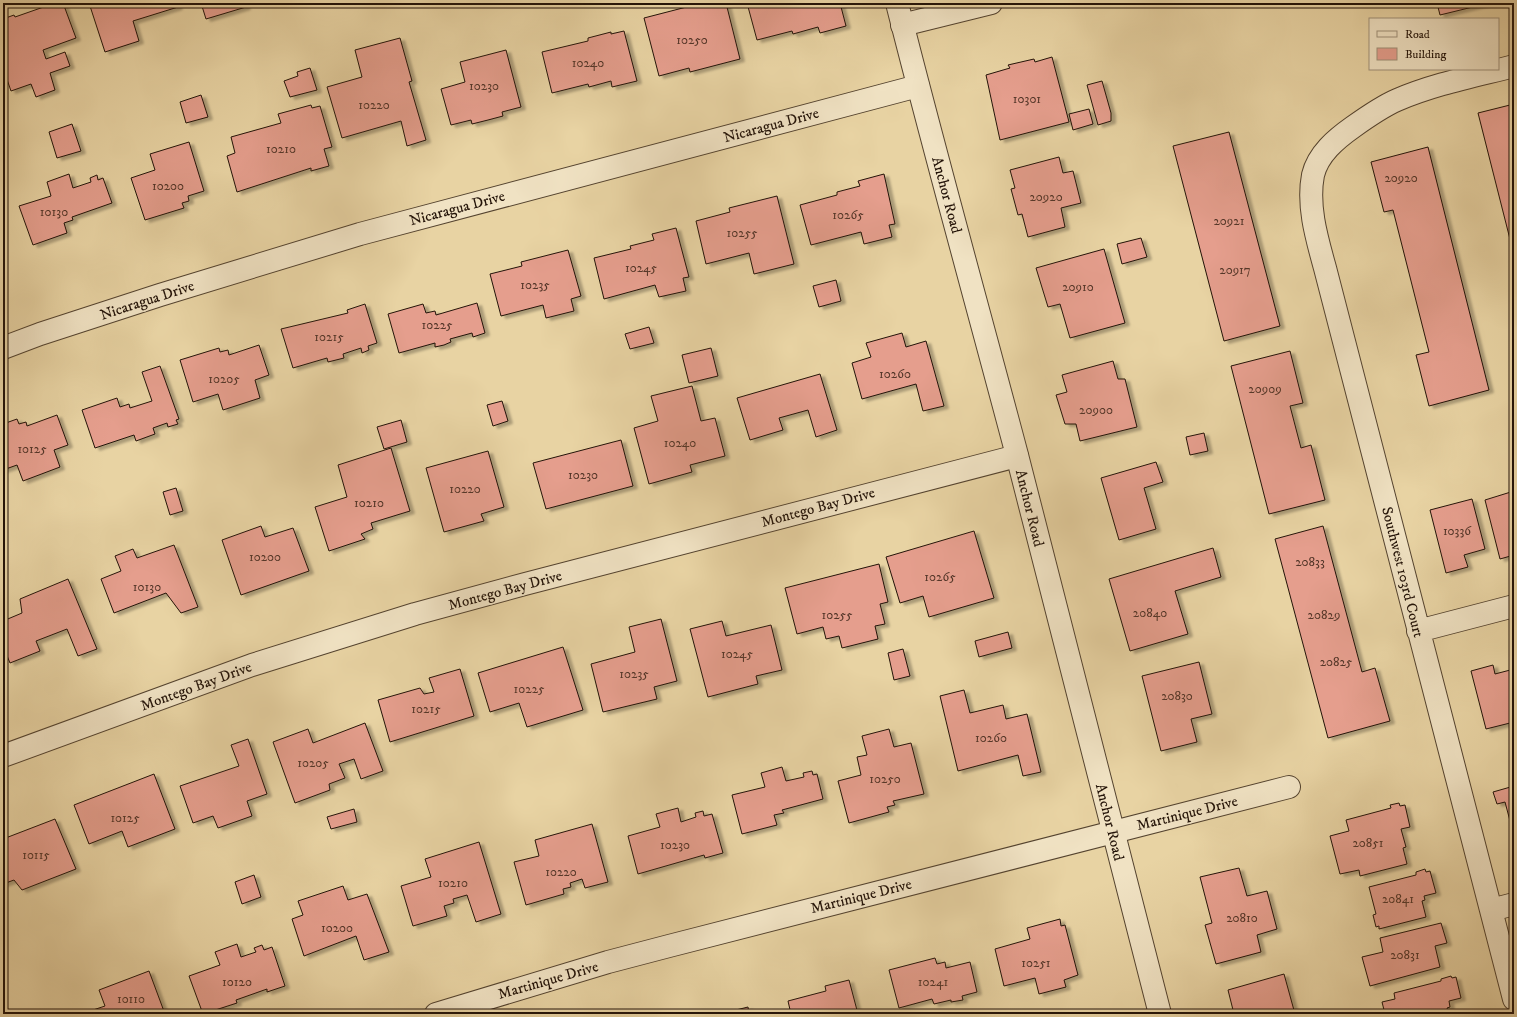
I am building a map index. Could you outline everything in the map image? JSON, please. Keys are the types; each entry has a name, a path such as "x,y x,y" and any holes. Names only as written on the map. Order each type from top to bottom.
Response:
{"street":[{"name":"Anchor Road","path":"897,3 1017,456 1160,1014"},
{"path":"902,25 991,3"},
{"name":"Southwest 103rd Court","path":"1514,66 1428,89 1395,101 1345,132 1329,147 1320,158 1314,174 1312,189 1312,208 1323,261 1514,999"},
{"name":"Nicaragua Drive","path":"3,348 40,334 153,297 360,234 918,86"},
{"name":"Montego Bay Drive","path":"3,756 252,665 415,614 1017,456"},
{"path":"1418,631 1514,606"},
{"name":"Martinique Drive","path":"436,1014 608,962 1289,787"},
{"path":"1491,910 1514,904"}],"building":[{"path":"55,3 63,3 76,38 43,50 46,59 65,52 70,66 50,73 55,90 36,97 31,84 11,91 3,68 3,19 14,15 15,17"},
{"path":"89,3 177,3 178,7 133,21 139,41 105,52"},
{"path":"201,3 245,3 246,7 206,19"},
{"path":"702,3 726,3 740,59 690,72 689,68 659,76 644,18"},
{"path":"747,3 840,3 846,26 820,33 818,27 793,34 792,31 757,40"},
{"path":"1437,3 1489,3 1440,15"},
{"path":"624,31 637,81 612,87 611,81 589,87 588,84 552,93 542,52 588,41 588,38 611,32 611,34"},
{"path":"400,38 412,81 409,82 426,140 407,146 401,121 342,138 327,87 362,77 355,50"},
{"path":"506,50 521,107 502,112 503,116 488,120 472,124 471,120 451,125 441,89 465,82 460,62"},
{"path":"1052,57 1069,122 1000,140 986,75 1010,68 1008,65 1034,59 1035,62"},
{"path":"310,68 317,90 290,97 284,81 298,76 297,72"},
{"path":"1102,81 1111,113 1111,121 1098,125 1087,85"},
{"path":"201,95 208,117 186,123 180,102"},
{"path":"1514,104 1514,255 1478,113"},
{"path":"311,105 312,108 320,106 332,147 324,149 329,166 311,171 311,168 237,192 227,156 235,153 231,137 281,123 278,114"},
{"path":"1089,109 1093,124 1073,130 1069,114"},
{"path":"72,124 81,151 57,158 49,132"},
{"path":"1229,132 1280,326 1224,341 1173,146"},
{"path":"189,142 204,191 188,196 189,201 182,203 184,208 145,220 131,178 155,170 150,154"},
{"path":"1428,147 1489,390 1429,406 1416,355 1429,352 1393,210 1384,212 1371,162"},
{"path":"1059,157 1063,173 1073,171 1081,203 1061,208 1065,227 1028,237 1022,214 1018,215 1011,189 1015,188 1010,170"},
{"path":"69,174 73,188 91,182 90,178 97,175 98,180 103,178 112,203 72,217 73,220 64,223 67,233 33,245 19,206 51,196 47,182"},
{"path":"884,174 895,224 889,225 892,237 864,244 861,232 811,245 800,205 837,195 837,192 860,186 858,181"},
{"path":"777,196 794,264 754,274 749,253 706,264 696,221 730,212 729,208"},
{"path":"676,228 689,277 683,278 686,291 659,297 655,285 604,299 594,258 631,249 630,246 654,240 652,234"},
{"path":"1141,238 1147,257 1122,264 1117,244"},
{"path":"1104,249 1125,323 1070,338 1060,304 1048,307 1036,268"},
{"path":"568,250 581,296 571,299 574,311 546,318 543,305 501,316 490,274 522,266 521,262"},
{"path":"836,280 841,301 819,307 813,286"},
{"path":"477,303 485,333 473,337 472,333 450,339 451,342 444,345 435,347 435,343 399,353 388,314 423,304 426,313 435,311 436,315"},
{"path":"365,304 377,343 368,346 369,350 362,353 361,348 343,354 344,358 328,362 327,358 293,368 281,329 348,313 347,310"},
{"path":"649,327 654,343 630,349 625,334"},
{"path":"902,333 906,347 926,341 944,406 923,411 916,384 862,399 852,363 871,357 866,343"},
{"path":"259,345 269,375 255,380 260,398 223,410 218,394 193,402 180,360 219,348 220,352 228,350 229,355"},
{"path":"711,348 718,376 689,383 682,355"},
{"path":"1290,351 1303,403 1290,406 1301,448 1311,445 1325,500 1269,514 1231,366"},
{"path":"1113,361 1118,379 1125,379 1137,427 1080,441 1076,424 1065,424 1056,395 1067,392 1062,375"},
{"path":"160,366 179,419 176,420 178,424 168,427 167,423 153,428 155,434 136,441 134,435 95,448 82,410 117,398 120,407 129,404 130,408 152,401 142,372"},
{"path":"820,374 837,430 816,437 808,410 779,418 783,430 750,440 737,398"},
{"path":"692,386 701,421 715,418 725,456 690,465 692,472 649,484 634,428 658,421 651,396"},
{"path":"502,401 508,421 493,426 487,405"},
{"path":"57,415 68,445 54,450 60,467 23,481 17,465 3,470 3,424 17,419 19,424 26,422 27,426"},
{"path":"401,420 407,442 384,449 377,427"},
{"path":"1204,433 1208,451 1190,455 1186,437"},
{"path":"621,440 633,486 546,509 533,463"},
{"path":"391,448 410,511 371,523 373,529 361,534 365,539 329,551 315,507 347,497 338,465"},
{"path":"488,451 504,507 481,514 484,521 444,532 426,468"},
{"path":"1156,462 1163,482 1144,488 1156,529 1119,540 1101,478"},
{"path":"176,488 183,511 170,515 163,492"},
{"path":"1514,491 1514,555 1500,559 1485,500"},
{"path":"1472,499 1485,549 1464,555 1468,567 1446,573 1430,510"},
{"path":"261,526 265,537 293,528 309,571 241,595 222,540"},
{"path":"1323,526 1362,672 1375,668 1390,721 1328,738 1275,539"},
{"path":"974,531 994,598 929,617 923,596 900,603 886,557"},
{"path":"174,545 198,607 181,613 166,593 114,613 101,579 121,571 115,556 133,549 137,558"},
{"path":"1213,548 1221,577 1175,591 1188,634 1130,651 1109,579"},
{"path":"879,564 888,602 880,604 885,624 875,626 878,639 842,648 839,636 826,639 823,627 797,634 785,588"},
{"path":"68,579 97,649 78,656 67,629 36,641 40,651 10,663 3,646 3,621 22,613 20,599"},
{"path":"661,619 677,681 654,687 657,699 603,712 591,664 635,652 629,627"},
{"path":"722,621 726,636 771,625 782,670 756,676 758,684 708,697 690,629"},
{"path":"1008,632 1012,648 979,657 975,641"},
{"path":"563,647 583,710 527,727 519,703 490,712 478,673"},
{"path":"903,649 910,676 894,680 888,653"},
{"path":"1199,662 1212,714 1191,719 1197,742 1161,751 1142,676"},
{"path":"1493,665 1495,674 1514,669 1514,722 1486,729 1471,671"},
{"path":"460,669 474,716 390,742 378,700 420,688 424,694 434,692 429,678"},
{"path":"964,690 970,713 1003,705 1006,719 1027,714 1041,772 1023,776 1018,755 958,771 940,696"},
{"path":"365,723 383,771 361,779 354,759 339,764 345,778 329,784 330,790 295,803 273,742 308,729 313,743"},
{"path":"889,729 894,747 911,743 924,794 893,801 895,805 887,807 889,812 849,823 838,781 861,775 857,757 867,755 862,736"},
{"path":"248,739 267,794 247,801 252,816 218,828 213,816 193,823 180,786 239,766 231,745"},
{"path":"782,767 786,781 804,777 803,773 812,771 813,775 817,774 823,799 782,810 784,813 774,815 777,825 742,834 732,795 765,787 761,773"},
{"path":"154,774 175,829 128,847 122,831 89,844 74,805"},
{"path":"1514,786 1514,836 1505,802 1497,804 1493,792"},
{"path":"1399,803 1400,806 1405,805 1410,827 1401,829 1406,847 1403,848 1407,864 1360,876 1359,870 1340,874 1330,836 1349,831 1346,820 1391,808 1390,805"},
{"path":"678,808 681,822 696,817 695,813 703,811 704,816 712,814 723,853 705,858 704,855 638,874 628,836 660,827 656,814"},
{"path":"354,809 357,822 331,829 327,817"},
{"path":"55,819 76,869 22,890 14,880 3,884 3,839"},
{"path":"592,824 608,882 585,888 582,879 570,883 571,887 563,889 564,894 526,905 514,862 539,856 535,840"},
{"path":"479,842 501,914 476,922 467,895 453,899 454,903 444,906 447,916 413,926 401,886 431,877 425,859"},
{"path":"1239,868 1247,896 1267,891 1277,929 1257,935 1261,952 1216,964 1205,925 1212,923 1200,877"},
{"path":"1425,869 1426,872 1430,871 1436,893 1424,896 1425,900 1422,901 1426,917 1379,929 1379,926 1376,927 1373,915 1376,914 1369,887 1416,875 1416,872"},
{"path":"254,875 261,897 242,904 235,882"},
{"path":"343,886 348,900 367,894 389,952 364,960 356,936 304,956 292,919 303,915 298,901"},
{"path":"1060,919 1061,926 1065,925 1078,975 1064,980 1066,987 1039,994 1035,978 1004,986 995,949 1030,939 1027,928"},
{"path":"1441,923 1447,943 1435,946 1440,967 1370,986 1362,957 1383,952 1380,938"},
{"path":"237,944 241,957 256,952 254,948 262,945 264,950 272,947 285,986 267,992 267,989 236,1000 237,1003 203,1014 189,976 220,965 215,952"},
{"path":"935,958 937,964 945,962 946,968 970,962 977,992 962,996 963,1000 951,1002 951,1000 934,1004 932,999 899,1008 889,970"},
{"path":"149,971 165,1014 81,1014 105,1006 99,990"},
{"path":"1284,974 1295,1014 1234,1014 1228,990"},
{"path":"1451,976 1452,978 1456,977 1461,998 1449,1001 1450,1007 1447,1008 1449,1014 1385,1014 1382,1002 1395,999 1394,993 1441,981 1441,979"},
{"path":"849,980 858,1014 791,1014 788,1001 826,991 825,986"},
{"path":"748,1007 749,1014 720,1014"}]}
